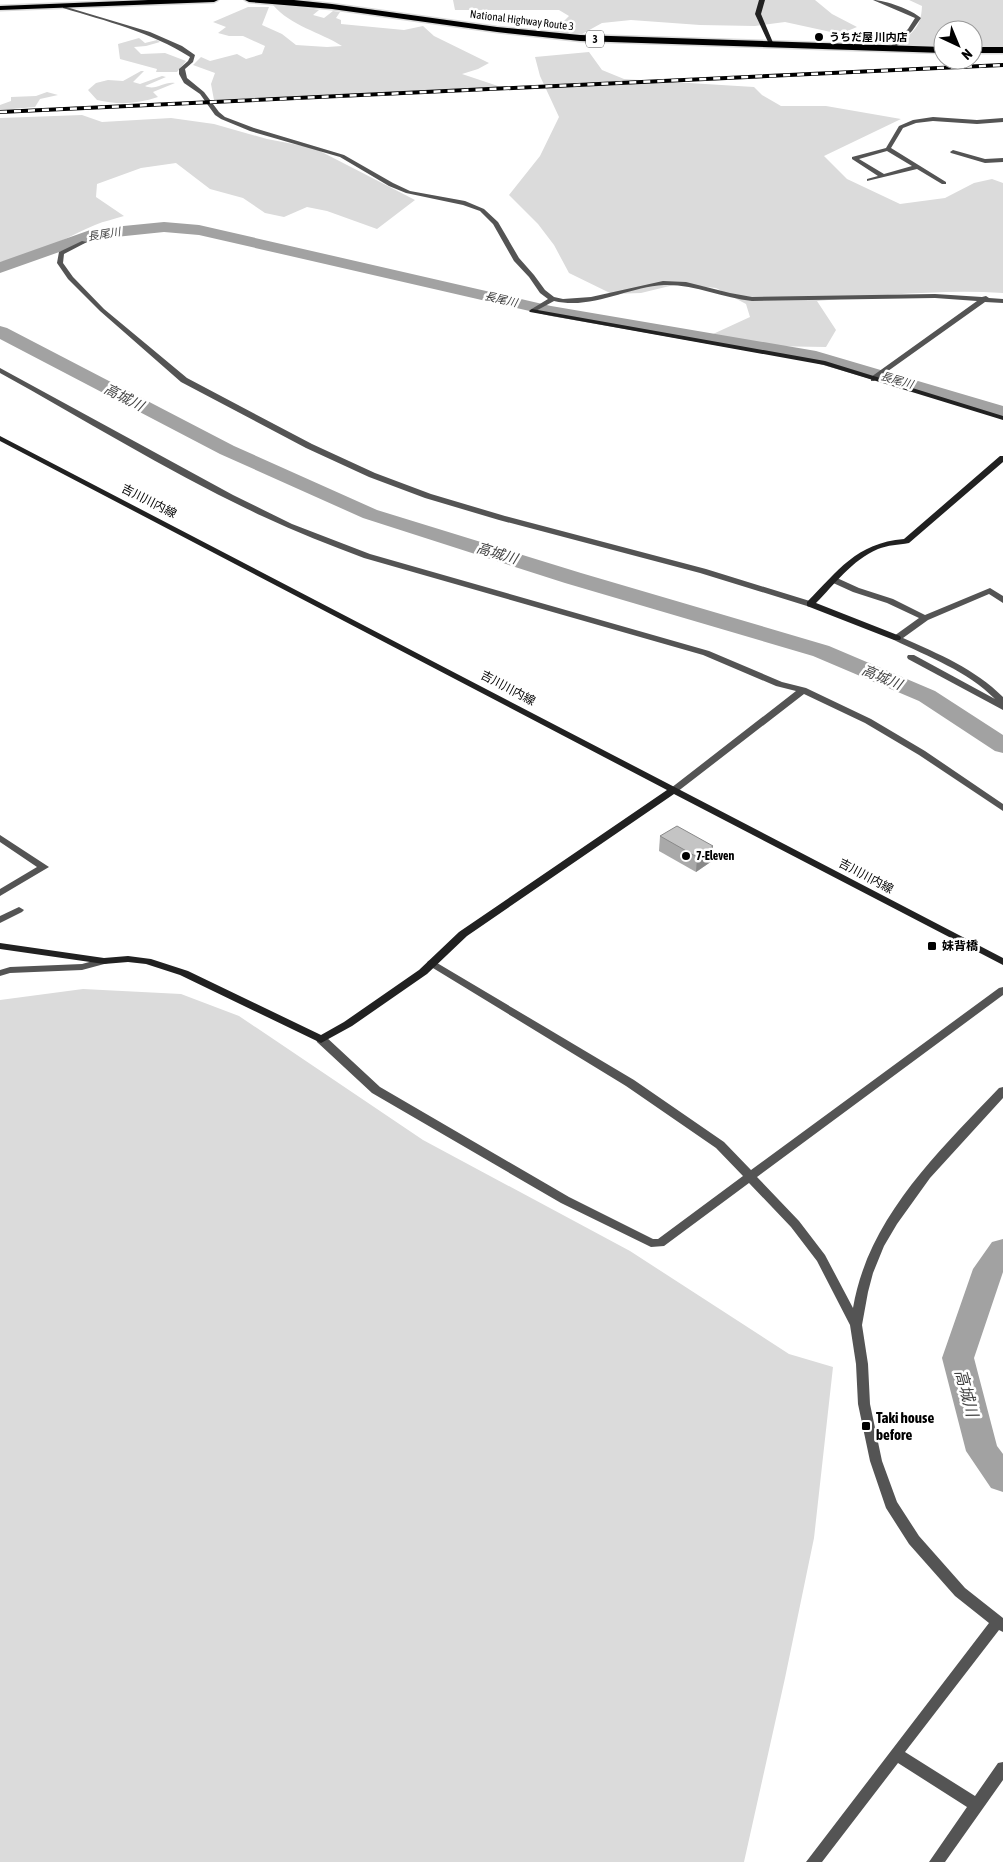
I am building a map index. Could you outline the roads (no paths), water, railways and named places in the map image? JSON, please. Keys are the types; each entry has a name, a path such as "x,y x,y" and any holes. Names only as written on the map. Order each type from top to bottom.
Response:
{"highway":[{"path":"0,10 212,0"},
{"name":"National Highway Route 3","path":"249,0 300,3 561,37 933,50"},
{"path":"983,50 1001,50"}],"street":[{"path":"762,0 758,14 772,44"},
{"path":"876,0 918,18 910,30 892,48"},
{"path":"65,7 154,36 187,51 193,56 182,69 183,76 206,97 217,115 223,118 277,138 341,155 409,192 468,204 481,210 491,218 513,255 533,277 538,287 552,298 574,301 589,300 631,288 675,283 696,286 727,296 752,299 935,296 986,298 1003,301"},
{"path":"883,176 854,158 888,149 901,127 914,121 933,119 977,122 1003,120"},
{"path":"888,149 944,183"},
{"path":"954,152 985,160 1003,160"},
{"path":"869,180 917,167"},
{"path":"84,242 61,253 60,264 70,278 102,310 184,380 309,446 372,475 428,496 502,518 703,571 810,604 897,638 969,674 987,685 1003,702"},
{"path":"552,298 534,310 825,363 878,377 1003,418"},
{"path":"878,377 986,298"},
{"path":"0,370 196,479 264,514 316,537 366,556 706,653 779,684 803,690 868,721 899,739 1003,808"},
{"name":"吉川川内線","path":"0,438 1003,962"},
{"path":"810,604 858,554 888,541 906,541 1003,458"},
{"path":"834,580 861,594 878,597 925,618"},
{"path":"897,638 925,618 990,591 1003,600"},
{"path":"911,658 1003,707"},
{"path":"322,1039 348,1024 423,972 463,934 674,790 803,690"},
{"path":"0,838 44,867 0,894"},
{"path":"0,920 19,910"},
{"path":"0,946 104,961"},
{"path":"0,972 82,967 104,961 128,959 146,961 184,973 322,1039 376,1090 566,1200 651,1243 660,1243 1003,990"},
{"path":"432,963 630,1083 720,1145 795,1224 821,1258 856,1325 862,1364 864,1404 876,1461 892,1504 914,1540 960,1592 1000,1624 813,1862"},
{"path":"856,1325 866,1274 888,1225 929,1169 1003,1091"},
{"path":"896,1754 976,1805"},
{"path":"936,1862 976,1805 1000,1777"}],"waterway":[{"name":"長尾川","path":"0,268 93,234 164,227 199,230 551,311 816,357 1003,412"},
{"name":"高城川","path":"0,332 227,450 370,514 573,578 821,651 927,696 1003,746"},
{"name":"高城川","path":"1003,1250 988,1269 958,1358 982,1451 1003,1478"}],"railway":[{"path":"0,112 1003,65"}],"place":[{"name":"うちだ屋 川内店","path":"819,37"},
{"name":"7-Eleven","path":"686,856"},
{"name":"妹背橋","path":"932,946"},
{"name":"Taki house before","path":"866,1426"}]}
